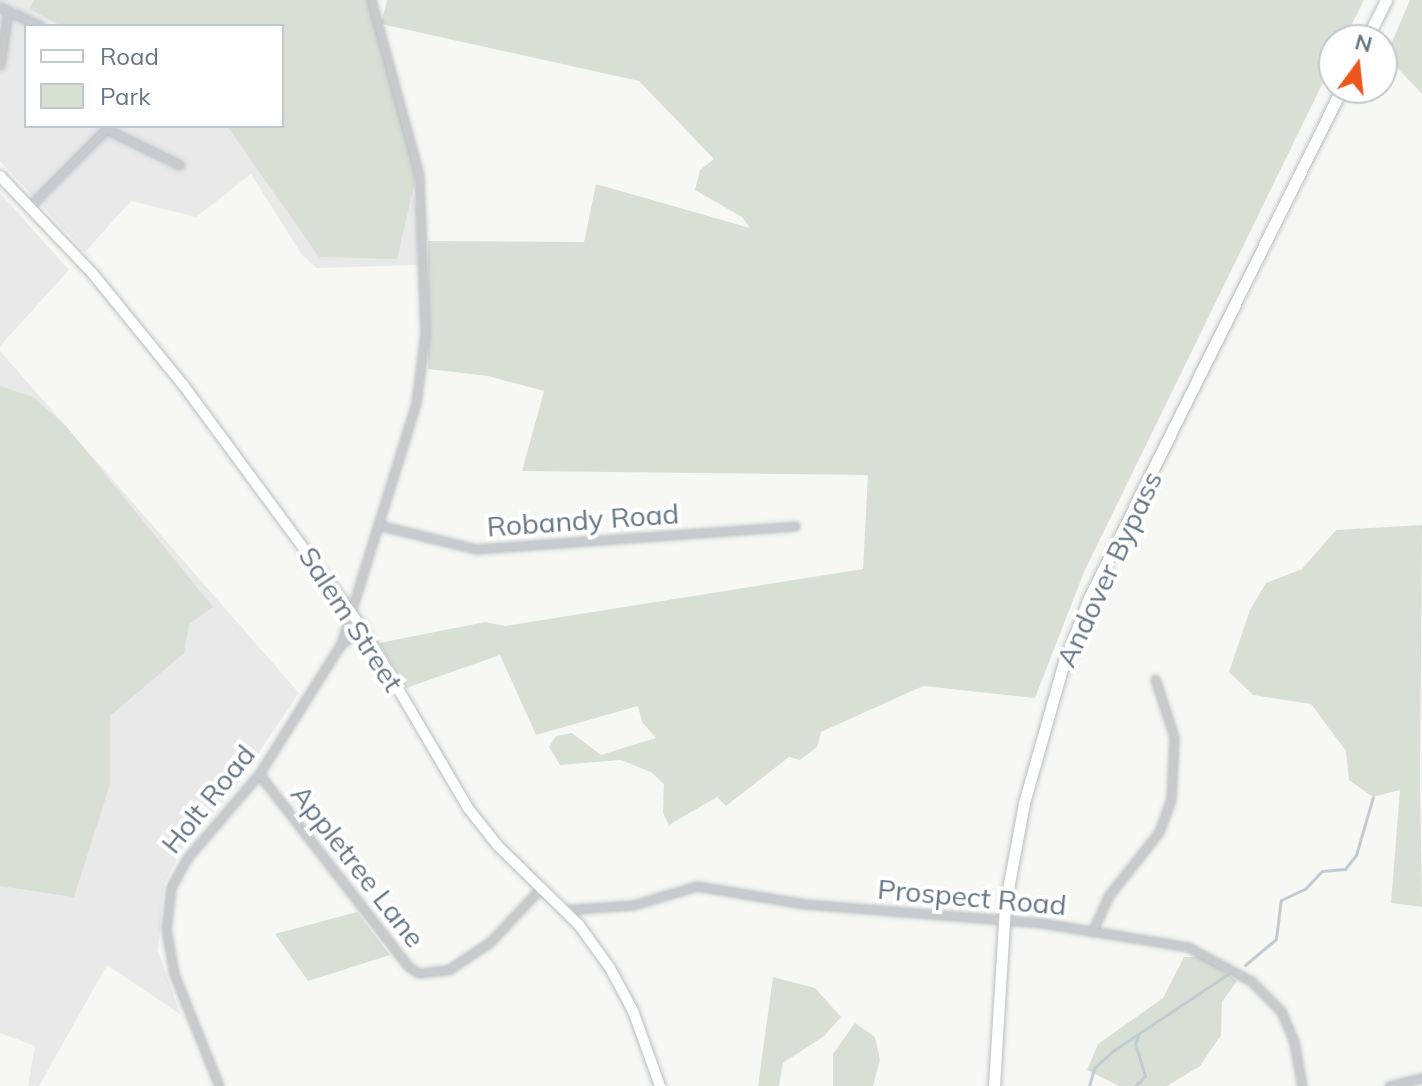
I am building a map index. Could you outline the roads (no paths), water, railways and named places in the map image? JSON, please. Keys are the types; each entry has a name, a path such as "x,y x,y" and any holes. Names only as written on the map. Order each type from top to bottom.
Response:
{"main road":[{"path":"1374,24 1386,0"},
{"name":"Andover Bypass","path":"994,1086 1004,920 1024,803 1053,697 1089,598 1334,104"}],"street":[{"name":"Holt Road","path":"219,1086 174,974 166,929 169,896 187,858 259,774 341,644 416,403 425,334 425,255 414,147 371,0"},
{"path":"0,7 36,24"},
{"path":"0,65 8,11"},
{"path":"29,207 106,129 180,165"},
{"name":"Salem Street","path":"0,176 158,353 351,611 468,808 562,910 623,989 660,1086"},
{"name":"Robandy Road","path":"378,525 476,549 795,526"},
{"name":"Holt Road","path":"341,644 363,629"},
{"path":"1092,932 1109,895 1159,832 1171,799 1174,737 1155,679"},
{"name":"Appletree Lane","path":"259,774 418,973 448,970 490,942 540,889"},
{"name":"Prospect Road","path":"562,910 633,905 697,886 805,904 1004,920 1200,950 1251,981 1289,1025 1302,1086"},
{"path":"1389,1086 1422,1078"}],"waterway":[{"path":"1245,965 1276,939 1281,900 1305,889 1322,871 1345,869 1356,855 1373,797"},
{"path":"1089,1086 1094,1068 1114,1050 1228,974"},
{"path":"1135,1086 1145,1076 1135,1044 1138,1036"}]}
